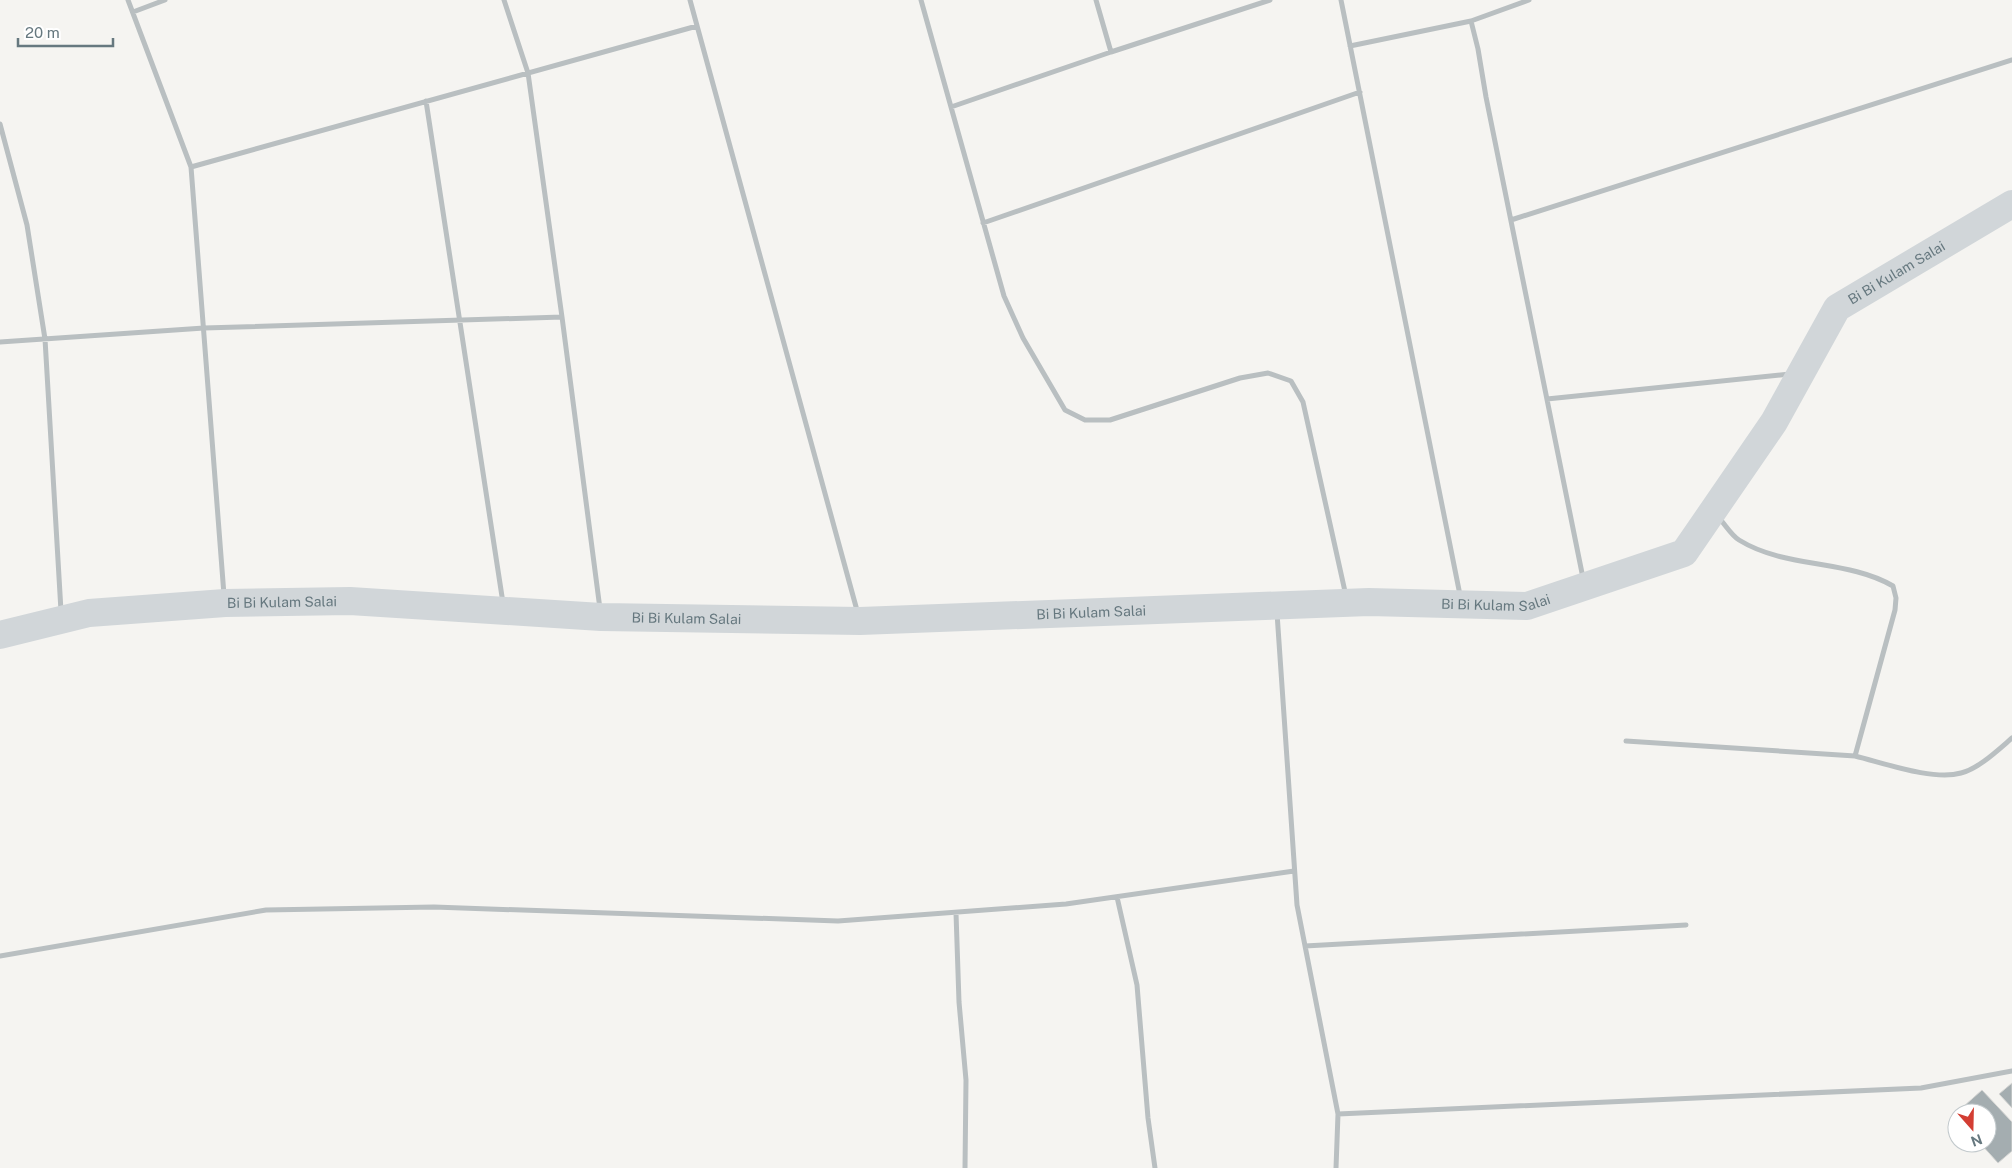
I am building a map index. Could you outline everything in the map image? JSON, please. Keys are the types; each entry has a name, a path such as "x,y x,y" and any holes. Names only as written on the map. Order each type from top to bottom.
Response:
{"street":[{"path":"128,0 191,167 225,603"},
{"path":"133,12 165,0"},
{"path":"504,0 528,73 601,617"},
{"path":"690,0 860,621"},
{"path":"921,0 1004,296 1023,338 1064,410 1085,420 1110,420 1240,378 1268,373 1292,381 1303,402 1347,603"},
{"path":"1096,0 1111,52"},
{"path":"951,107 1270,0"},
{"path":"1341,0 1462,604"},
{"path":"1350,46 1471,21 1529,0"},
{"path":"1471,21 1585,587"},
{"path":"191,167 697,26"},
{"path":"1510,220 2012,60"},
{"path":"983,222 1360,92"},
{"path":"426,101 504,611"},
{"path":"0,124 26,226 45,339 61,620"},
{"name":"Bi Bi Kulam Salai","path":"0,635 89,613 225,603 350,601 601,617 860,621 1347,603 1527,606 1684,553 1774,422 1838,308 2012,204"},
{"path":"0,342 204,328 562,317"},
{"path":"1547,399 1801,373"},
{"path":"1713,511 1737,539 1756,549 1783,558 1878,577 1893,586 1896,598 1895,610 1855,756"},
{"path":"1277,605 1297,905 1338,1114 1336,1168"},
{"path":"1626,741 1855,756 1938,776 1962,773 1987,758 2012,738"},
{"path":"0,956 266,910 434,907 838,921 1066,904 1294,871"},
{"path":"1116,897 1137,985 1154,1168"},
{"path":"956,913 959,1002 966,1080 965,1168"},
{"path":"1305,946 1686,925"},
{"path":"1338,1114 1921,1088 2012,1071"}],"building":[{"path":"2012,1083 2012,1108 1999,1094"},
{"path":"1982,1090 1994,1103 1967,1103"},
{"path":"1997,1106 2012,1122 2012,1151 1998,1163 1989,1153 1997,1153"}]}
